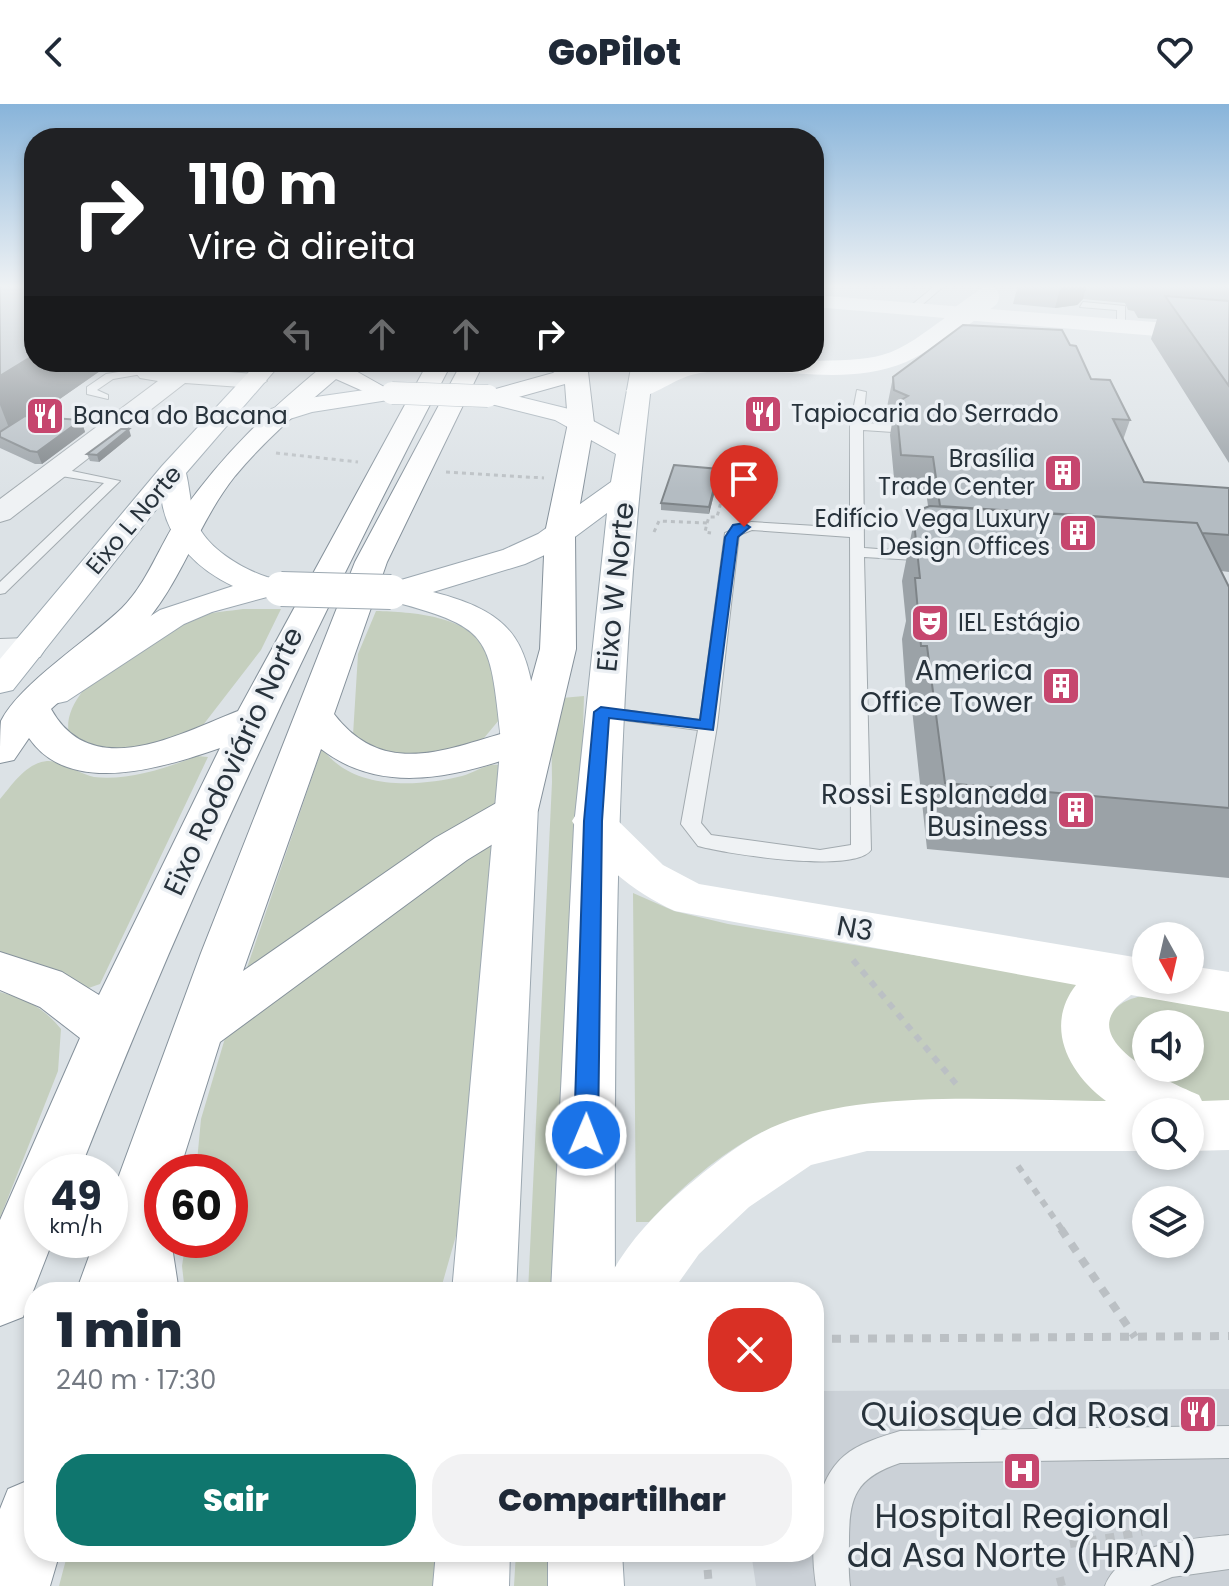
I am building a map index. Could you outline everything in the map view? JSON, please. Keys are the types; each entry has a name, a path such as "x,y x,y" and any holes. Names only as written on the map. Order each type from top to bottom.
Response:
{"main road":[{"path":"824,369 884,362 906,354"},
{"path":"0,751 31,707 135,614 160,582 185,530 224,472 280,414 327,372"},
{"path":"350,372 387,393"},
{"name":"Eixo Rodoviário Norte","path":"57,1154 107,1031 250,720 435,372"},
{"name":"Eixo Rodoviário Norte","path":"111,1282 313,713 371,562 468,372"},
{"path":"491,397 561,378 568,372"},
{"path":"200,1029 451,849 517,810 558,649 560,533 581,423 577,372"},
{"name":"Eixo W Norte","path":"583,1282 593,821 618,539 641,372"},
{"path":"638,391 661,374 669,372"},
{"name":"Eixo L Norte","path":"6,667 172,472 257,379"},
{"path":"280,414 387,393 491,397 543,407 581,423 631,452"},
{"path":"172,472 185,530 210,558 273,589"},
{"path":"394,592 514,557 560,533 627,484"},
{"path":"31,707 172,617 200,605 273,589 394,592 457,607 481,619 498,633 511,661 521,740 485,1282"},
{"path":"31,707 50,739 73,754 104,760 140,758 185,747 250,720"},
{"path":"313,713 337,743 359,756 390,765 455,761 521,740"},
{"name":"N3","path":"593,821 633,869 656,885 691,899 1132,975"},
{"path":"0,971 30,977 63,995 107,1031"},
{"path":"1132,981 1095,996 1084,1017 1088,1041 1104,1070 1133,1092 1147,1098"},
{"name":"N3","path":"1204,988 1229,992"},
{"path":"641,1282 677,1234 728,1188 796,1143 867,1126 1132,1126"},
{"path":"136,1207 146,1282"},
{"path":"0,1295 24,1236"},
{"path":"12,1586 24,1547"},
{"path":"471,1586 472,1562"},
{"path":"585,1562 586,1586"}],"street":[{"path":"81,415 140,372"},
{"path":"156,372 173,381 257,379"},
{"path":"0,513 173,381"},
{"path":"58,432 86,445"},
{"path":"34,449 86,445"}],"lane":[{"path":"861,392 853,477 857,543 861,850 820,857 705,841 691,824 708,726 731,537 737,528 857,543 950,559"},
{"path":"856,421 892,423"},
{"path":"0,590 114,481 53,471"},
{"path":"601,712 708,726"},
{"path":"833,1586 832,1508 844,1476 867,1457 900,1447 1229,1442"},
{"path":"1122,1586 1135,1573 1179,1557 1229,1552"}],"path":[{"path":"247,449 383,466"},
{"path":"417,470 547,478"},
{"path":"714,474 728,475 717,517 709,517 705,532 731,537"},
{"path":"618,539 651,540 659,521 707,523"},
{"path":"824,1339 1229,1336"},
{"path":"707,1562 709,1586"}],"shaded area":[{"name":"Hospital Regional da Asa Norte (HRAN)","path":"1229,1389 1229,1586 756,1586 752,1562 824,1562 824,1391"}],"green space":[{"path":"243,609 281,609 261,650 200,729 176,743 104,752 69,735 70,715 79,696 115,661 182,623 205,615"},
{"path":"376,611 439,618 454,623 480,640 494,669 499,720 479,744 398,761 353,735 358,654"},
{"path":"584,696 567,1282 528,1282 552,782 551,699"},
{"path":"322,748 350,772 386,782 444,780 467,775 489,765 498,765 478,1087 463,1211 443,1282 184,1282 183,1258 248,1258 248,1154 198,1154 201,1119 239,991"},
{"path":"197,756 208,757 100,984 83,990 47,967 0,958 0,799 20,775 47,761 94,777 120,777 160,769"},
{"path":"633,893 674,911 728,924 1094,985 1127,1106 762,1132 702,1172 649,1222 636,1222"},
{"path":"0,992 34,1005 61,1029 58,1071 0,1218"},
{"path":"1151,995 1229,1007 1229,1107 1204,1107 1204,1098 1178,1098 1140,1082 1204,1082 1204,1010 1132,1010 1130,1078 1105,1023 1118,1006 1130,999"},
{"path":"65,1562 453,1562 452,1586 59,1586"},
{"path":"515,1562 561,1562 561,1586 514,1586"}],"building":[{"path":"0,354 24,354 24,361 0,376"},
{"path":"924,354 1080,354 1091,379 1110,380 1130,420 1113,419 1144,482 1229,488 1229,535 1202,533 1197,523 940,506 933,457 901,455 896,403 908,396 894,390 893,377"},
{"path":"1206,354 1229,354 1229,386"},
{"path":"25,416 81,420 37,452 0,437 0,432"},
{"path":"121,429 129,429 97,455 87,454"},
{"path":"674,465 719,469 709,507 661,503"},
{"path":"930,506 1197,523 1229,587 1229,808 945,783 927,646 921,646 915,578 920,578 914,522 918,522 916,511"}],"place":[{"name":"Tapiocaria do Serrado","path":"763,414"},
{"name":"Banca do Bacana","path":"45,416"},
{"name":"Brasília Trade Center","path":"1063,473"},
{"name":"Edifício Vega Luxury Design Offices","path":"1078,533"},
{"name":"IEL Estágio","path":"930,623"},
{"name":"America Office Tower","path":"1061,686"},
{"name":"Rossi Esplanada Business","path":"1076,810"},
{"name":"Quiosque da Rosa","path":"1198,1414"},
{"name":"Hospital Regional da Asa Norte (HRAN)","path":"1022,1471"}],"route":[{"path":"586,1135 593,821 601,712 708,726 731,537 737,528 744,527"}]}
